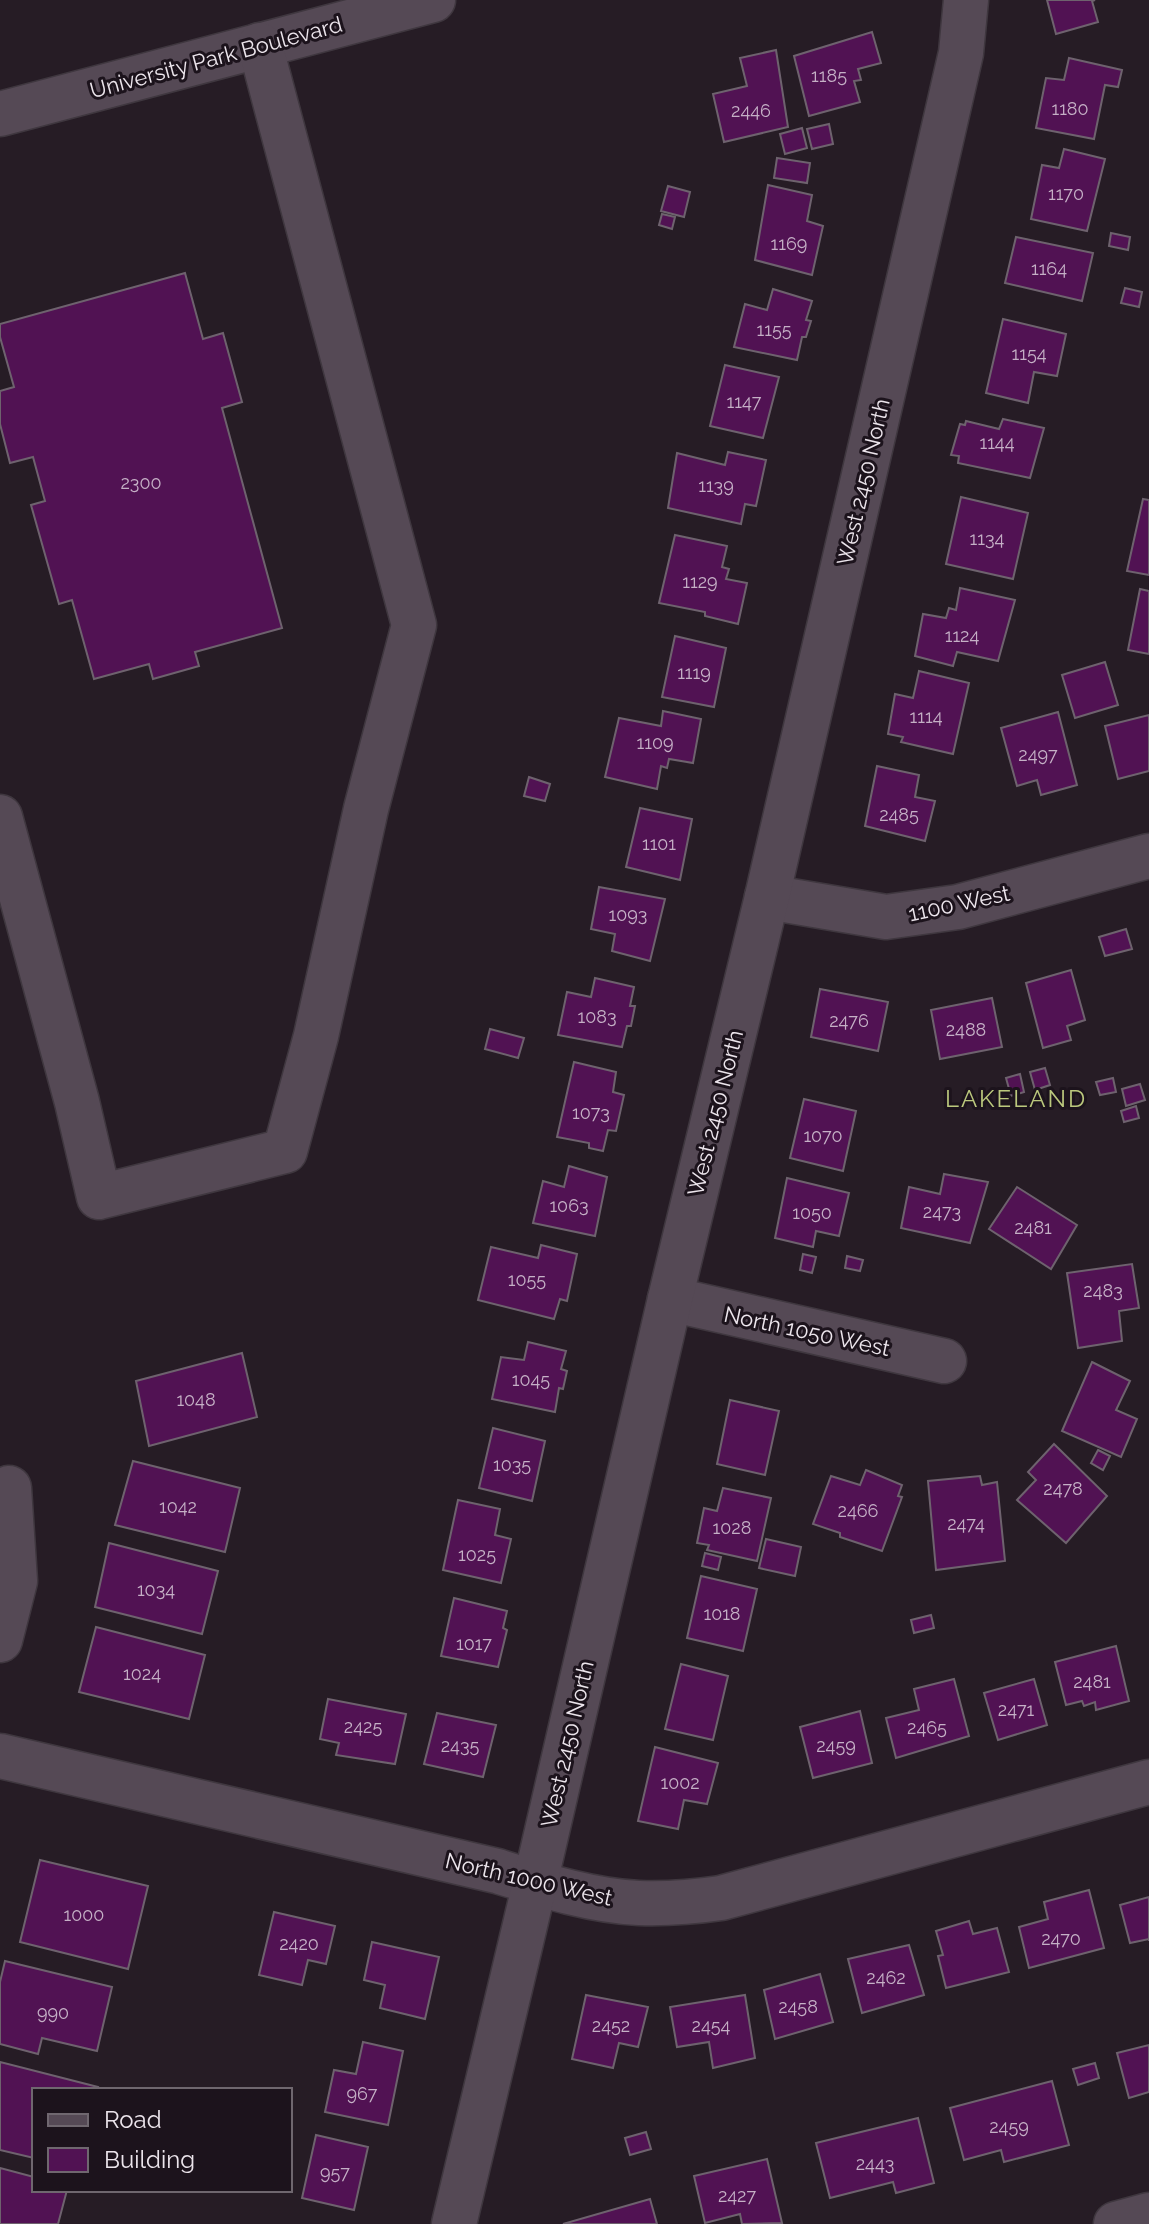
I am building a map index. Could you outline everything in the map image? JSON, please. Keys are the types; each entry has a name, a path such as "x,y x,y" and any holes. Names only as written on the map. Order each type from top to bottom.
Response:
{"street":[{"name":"University Park Boulevard","path":"0,114 433,0"},
{"name":"West 2450 North","path":"454,2224 767,897 958,69 966,0"},
{"path":"0,817 73,1087 99,1197 285,1151 316,1036 366,809 414,625 260,45"},
{"name":"1100 West","path":"767,897 886,917 958,907 1149,856"},
{"name":"North 1050 West","path":"670,1299 944,1361"},
{"path":"0,1640 15,1581 9,1488"},
{"name":"North 1000 West","path":"0,1756 497,1871 575,1893 635,1903 683,1903 721,1898 1149,1782"},
{"path":"1116,2224 1149,2215"}],"building":[{"path":"1047,0 1095,0 1092,1 1098,22 1056,34"},
{"path":"872,32 881,63 858,69 861,80 854,81 860,102 809,116 794,56"},
{"path":"776,50 788,127 724,142 713,94 747,86 740,58"},
{"path":"1069,58 1122,70 1118,87 1105,85 1094,139 1036,128 1046,78 1064,80"},
{"path":"829,124 833,144 812,149 807,129"},
{"path":"802,128 807,148 785,154 780,134"},
{"path":"1064,149 1105,159 1087,231 1031,219 1042,165 1059,168"},
{"path":"777,158 810,163 807,183 774,178"},
{"path":"768,185 812,195 807,221 823,226 812,275 755,260"},
{"path":"668,186 690,192 684,217 661,211"},
{"path":"662,214 675,217 672,229 659,225"},
{"path":"1111,233 1130,237 1128,250 1109,246"},
{"path":"1016,237 1093,253 1082,301 1005,283"},
{"path":"185,273 203,339 223,333 242,402 222,408 282,628 195,652 199,666 153,679 149,664 94,679 72,600 59,604 31,505 45,501 33,457 10,463 0,424 0,391 14,387 0,337 0,324"},
{"path":"1125,288 1142,292 1139,307 1121,303"},
{"path":"773,289 812,301 806,320 811,321 806,337 802,337 797,360 734,347 745,304 767,310"},
{"path":"1003,319 1066,334 1057,376 1034,372 1028,403 986,393"},
{"path":"725,365 779,377 763,438 710,426"},
{"path":"1003,419 1044,428 1030,478 958,463 959,456 951,455 960,424 965,425 966,421 999,429"},
{"path":"728,452 766,460 756,506 745,504 741,524 668,508 677,453 725,465"},
{"path":"961,497 1028,513 1013,579 946,564"},
{"path":"1143,499 1149,500 1149,575 1127,571"},
{"path":"675,535 727,546 722,567 729,569 726,579 747,583 738,624 705,616 705,612 659,603"},
{"path":"960,588 1015,600 998,661 957,652 953,666 915,656 923,614 946,618 949,608 956,610"},
{"path":"1140,589 1149,591 1149,654 1128,650"},
{"path":"675,636 726,648 714,707 662,697"},
{"path":"1105,662 1118,705 1075,718 1062,675"},
{"path":"919,671 969,683 953,754 901,742 903,737 888,734 895,694 913,698"},
{"path":"663,711 701,719 693,763 669,759 667,768 661,766 657,789 605,777 619,718 661,726"},
{"path":"1058,712 1077,785 1041,795 1037,780 1017,786 1001,728"},
{"path":"1149,715 1149,771 1118,779 1105,726"},
{"path":"877,766 919,775 915,797 935,801 925,841 865,826"},
{"path":"529,777 550,784 545,801 524,796"},
{"path":"640,808 692,819 680,880 626,867"},
{"path":"599,887 665,899 650,961 612,951 615,934 591,929"},
{"path":"1126,929 1132,949 1105,956 1099,937"},
{"path":"1071,970 1085,1020 1067,1026 1071,1040 1043,1048 1026,983"},
{"path":"595,978 634,987 630,1006 635,1006 631,1026 627,1026 622,1047 558,1035 567,992 591,997"},
{"path":"820,989 888,1002 878,1051 811,1037"},
{"path":"992,998 1002,1047 940,1059 931,1010"},
{"path":"490,1029 524,1038 518,1058 485,1049"},
{"path":"574,1062 616,1072 613,1092 624,1095 616,1131 608,1130 603,1151 589,1148 589,1143 557,1137"},
{"path":"1045,1068 1050,1085 1035,1090 1030,1072"},
{"path":"1020,1074 1024,1092 1011,1096 1006,1078"},
{"path":"1113,1078 1116,1092 1100,1095 1096,1082"},
{"path":"1140,1084 1145,1100 1126,1106 1122,1089"},
{"path":"804,1099 856,1111 843,1171 790,1158"},
{"path":"1136,1106 1139,1118 1124,1122 1121,1111"},
{"path":"569,1166 607,1177 595,1236 533,1223 543,1181 564,1187"},
{"path":"944,1174 988,1182 970,1243 901,1228 909,1187 940,1194"},
{"path":"787,1178 849,1193 839,1236 816,1231 813,1247 775,1238"},
{"path":"1017,1187 1077,1225 1051,1269 989,1229"},
{"path":"541,1245 577,1254 567,1301 560,1299 554,1319 478,1300 491,1247 538,1258"},
{"path":"803,1254 816,1257 812,1273 800,1270"},
{"path":"847,1256 863,1260 860,1271 845,1268"},
{"path":"1132,1264 1139,1308 1119,1311 1122,1341 1078,1348 1067,1273"},
{"path":"528,1342 566,1351 561,1369 567,1371 563,1389 559,1388 555,1412 492,1399 501,1357 524,1360"},
{"path":"242,1353 257,1417 149,1446 136,1381"},
{"path":"1092,1362 1130,1381 1116,1410 1137,1419 1121,1457 1062,1431"},
{"path":"730,1400 779,1411 765,1475 717,1464"},
{"path":"493,1428 545,1441 532,1501 479,1488"},
{"path":"1054,1444 1107,1496 1066,1543 1017,1500 1036,1480 1028,1472"},
{"path":"1098,1450 1110,1456 1103,1470 1091,1463"},
{"path":"133,1461 240,1488 225,1552 115,1525"},
{"path":"866,1470 902,1485 898,1496 902,1497 882,1551 813,1524 831,1476 860,1485"},
{"path":"980,1476 982,1485 997,1482 1005,1561 936,1570 928,1481"},
{"path":"723,1488 771,1498 757,1561 707,1550 709,1545 697,1543 704,1508 717,1511"},
{"path":"458,1500 500,1509 495,1535 511,1539 501,1583 443,1570"},
{"path":"766,1539 801,1547 795,1576 759,1568"},
{"path":"109,1543 218,1571 202,1634 95,1607"},
{"path":"705,1553 721,1557 718,1570 702,1566"},
{"path":"701,1576 757,1589 743,1651 687,1638"},
{"path":"454,1598 507,1611 503,1628 507,1630 498,1667 441,1656"},
{"path":"931,1615 934,1628 914,1633 911,1620"},
{"path":"96,1627 205,1655 189,1719 79,1692"},
{"path":"1116,1646 1129,1701 1096,1710 1095,1702 1084,1706 1082,1701 1066,1705 1055,1662"},
{"path":"681,1664 728,1676 713,1740 665,1729"},
{"path":"954,1679 969,1736 896,1758 886,1718 919,1710 914,1689"},
{"path":"1034,1679 1047,1725 998,1740 984,1693"},
{"path":"328,1699 406,1714 395,1764 336,1755 339,1743 320,1739"},
{"path":"860,1711 872,1763 813,1778 800,1727"},
{"path":"437,1713 496,1725 483,1777 424,1764"},
{"path":"655,1747 718,1763 707,1804 684,1800 678,1829 638,1821"},
{"path":"40,1860 148,1886 128,1969 20,1942"},
{"path":"1089,1890 1104,1948 1029,1968 1019,1927 1048,1919 1044,1902"},
{"path":"1149,1897 1149,1939 1130,1943 1120,1905"},
{"path":"274,1912 335,1926 326,1964 308,1960 302,1985 259,1975"},
{"path":"969,1921 973,1934 997,1928 1009,1972 946,1988 938,1956 943,1955 936,1931"},
{"path":"372,1942 439,1957 425,2019 380,2008 385,1985 364,1980"},
{"path":"909,1945 924,1995 862,2013 848,1959"},
{"path":"5,1961 112,1987 97,2051 42,2038 38,2054 0,2044 0,1982"},
{"path":"820,1974 833,2022 775,2039 764,1990"},
{"path":"586,1995 648,2007 638,2047 619,2043 613,2068 572,2059"},
{"path":"745,1995 755,2058 713,2068 709,2042 677,2047 670,2007"},
{"path":"363,2042 403,2051 388,2125 325,2112 334,2070 356,2074"},
{"path":"1149,2045 1149,2092 1129,2098 1117,2053"},
{"path":"0,2062 98,2087 32,2088 32,2158 0,2150"},
{"path":"1095,2063 1099,2078 1078,2085 1073,2069"},
{"path":"1052,2081 1069,2145 1004,2162 1001,2150 964,2160 950,2108"},
{"path":"918,2118 934,2183 896,2193 893,2182 830,2198 816,2143"},
{"path":"646,2132 651,2149 630,2155 625,2138"},
{"path":"316,2135 368,2147 354,2210 302,2198"},
{"path":"767,2159 782,2223 742,2224 740,2214 705,2223 694,2176"},
{"path":"0,2168 32,2176 32,2192 66,2192 58,2224 0,2224"},
{"path":"650,2199 657,2224 563,2224"}],"district":[{"name":"LAKELAND","path":"1016,1098"}]}
